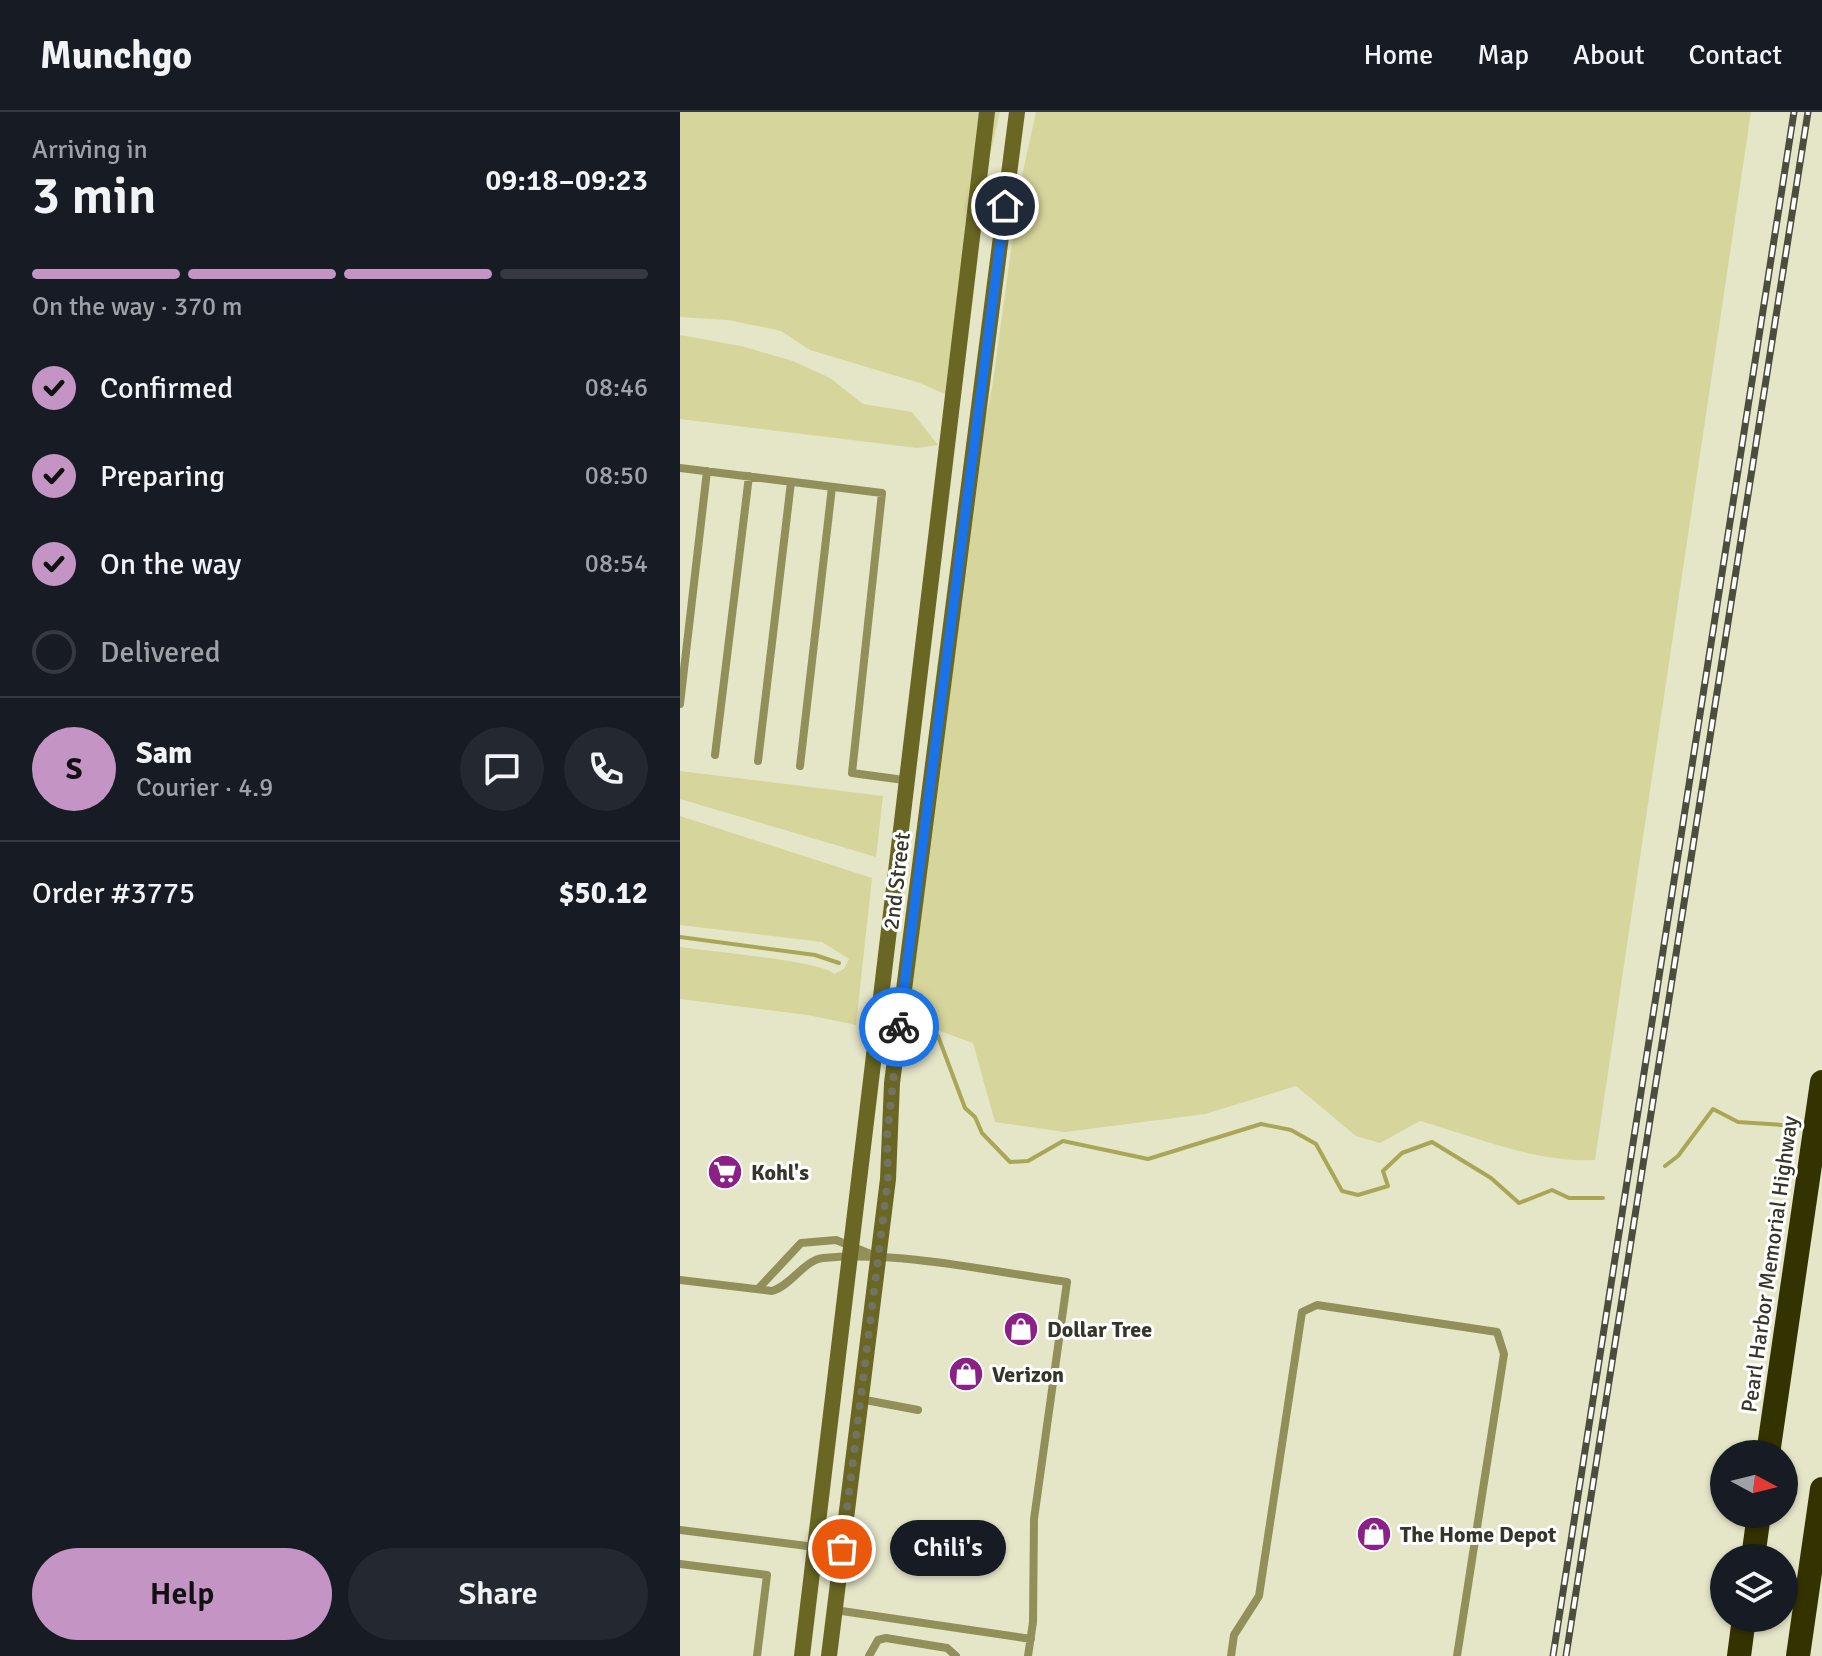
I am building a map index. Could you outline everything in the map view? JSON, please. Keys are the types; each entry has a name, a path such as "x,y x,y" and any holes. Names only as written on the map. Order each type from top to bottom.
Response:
{"highway":[{"name":"Pearl Harbor Memorial Highway","path":"1770,1440 1822,1082"},
{"path":"1798,1656 1822,1489"},
{"path":"1739,1656 1742,1632"}],"street":[{"path":"802,1656 852,1253 904,780 987,112"},
{"name":"2nd Street","path":"829,1656 888,1179 887,1137 895,1054 1017,112"}],"lane":[{"path":"680,468 882,493 852,773 904,780"},
{"path":"680,704 707,471"},
{"path":"715,755 749,476"},
{"path":"758,761 791,482"},
{"path":"800,766 832,487"},
{"path":"758,1289 801,1243 836,1240 852,1253"},
{"path":"680,1280 758,1289 783,1288 820,1258 852,1253 1067,1282 1034,1519 1028,1656"},
{"path":"1231,1656 1234,1635 1259,1596 1302,1312 1317,1305 1497,1332 1504,1354 1457,1656"},
{"path":"860,1399 918,1410"},
{"path":"680,1530 815,1547"},
{"path":"680,1564 767,1575 757,1656"},
{"path":"835,1610 1031,1639"},
{"path":"869,1656 878,1640 886,1638 947,1648 956,1656"}],"green space":[{"path":"680,112 1000,112 979,202 949,396 920,383 810,350 781,331 728,320 680,317"},
{"path":"1036,112 1751,112 1595,1160 1528,1153 1420,1121 1380,1143 1356,1136 1296,1086 1205,1114 1065,1132 995,1122 973,1043 901,1017 970,491 992,388 1020,185"},
{"path":"680,335 741,346 793,361 830,378 863,404 912,412 938,445 917,448 680,419"},
{"path":"680,771 883,796 876,857 680,799"},
{"path":"680,816 872,878 856,1025 808,1015 680,999 680,947 787,961 825,969 834,974 844,969 849,959 822,942 680,925"}],"waterway":[{"path":"680,937 815,955 839,963"},
{"path":"938,1036 965,1108 975,1117 982,1133 1010,1162 1028,1161 1063,1141 1148,1159 1261,1124 1291,1130 1316,1144 1342,1191 1358,1195 1388,1186 1383,1171 1402,1153 1432,1142 1491,1178 1519,1203 1552,1190 1569,1198 1603,1198"},
{"path":"1665,1166 1678,1156 1713,1109 1738,1122 1782,1125"}],"railway":[{"path":"1553,1656 1794,112"},
{"path":"1566,1656 1808,112"}],"way so far":[{"path":"842,1549 888,1179 887,1137 899,1027"}],"place":[{"name":"Kohl's","path":"725,1172"},
{"name":"Dollar Tree","path":"1021,1329"},
{"name":"Verizon","path":"966,1374"},
{"name":"The Home Depot","path":"1374,1534"},
{"name":"Chili's","path":"842,1549"}],"route":[{"path":"899,1027 1005,206"}]}
